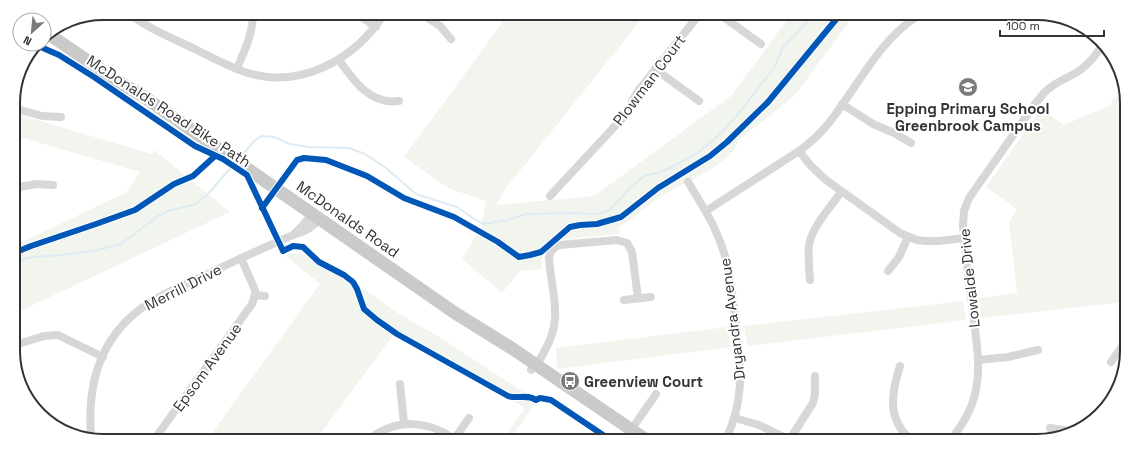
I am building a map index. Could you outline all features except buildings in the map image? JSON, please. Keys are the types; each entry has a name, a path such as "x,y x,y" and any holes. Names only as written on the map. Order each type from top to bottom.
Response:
{"main road":[{"name":"McDonalds Road","path":"59,33 120,77 144,97"},
{"name":"McDonalds Road","path":"53,37 144,97 632,434"}],"street":[{"path":"139,20 154,29 236,69 259,76 283,77 306,74 339,60 362,42 380,20"},
{"path":"236,69 250,35 252,20"},
{"path":"366,20 376,27"},
{"path":"430,20 440,26 451,39"},
{"name":"Plowman Court","path":"550,196 629,111 634,96 695,20"},
{"path":"728,20 761,44"},
{"path":"706,211 800,151 820,133 891,37 912,20"},
{"name":"Lowalde Drive","path":"955,434 964,422 973,403 978,384 978,360 963,219 969,198 1035,104 1049,88 1084,67 1096,55 1099,49"},
{"path":"339,60 358,85 370,95 380,100 392,102 399,101"},
{"path":"655,69 699,101"},
{"path":"842,104 873,124 894,133 911,143"},
{"path":"20,110 42,116 62,117"},
{"path":"800,151 818,174 891,228 917,240 932,241 964,238"},
{"name":"Dryandra Avenue","path":"688,182 719,234 727,259 741,370 740,392 735,418 728,434"},
{"path":"20,187 36,184 53,185"},
{"path":"810,280 809,254 811,239 818,224 841,192"},
{"name":"Merrill Drive","path":"91,433 90,404 94,380 102,357 117,333 134,314 166,293 241,258 291,236 309,230 316,216"},
{"path":"888,271 898,257 908,237"},
{"path":"534,366 548,345 553,334 556,320 549,257 551,251 555,247 559,245 617,240 627,243 632,252 638,298"},
{"path":"241,258 253,283 255,295 265,296"},
{"name":"Epsom Avenue","path":"158,434 248,310 255,295"},
{"path":"624,300 651,297"},
{"path":"20,343 53,334 102,357"},
{"path":"1111,362 1120,349"},
{"path":"978,360 1008,357 1038,350"},
{"path":"900,366 893,392 893,407 898,423 906,434"},
{"path":"794,434 813,403 815,394 815,376"},
{"path":"400,384 404,424"},
{"path":"632,434 656,394"},
{"path":"457,434 469,418"},
{"path":"735,418 764,427 778,434"},
{"path":"377,434 387,428 404,424 429,426 448,434"},
{"path":"1050,428 1063,430"}],"shaded area":[{"path":"504,20 641,20 507,187 496,205 594,196 731,96 787,20 851,20 795,95 738,141 734,149 718,165 663,195 624,224 619,226 620,234 556,240 542,253 542,269 520,271 502,293 462,259 481,228 486,201 448,188 404,157"},
{"path":"1119,97 1120,103 1120,302 981,318 979,298 1017,293 1009,222 1017,209 986,187 1041,109 1064,125 1109,106 1114,98"},
{"path":"20,115 152,154 154,150 230,212 20,311 20,243 127,192 140,172 20,137"},
{"path":"291,253 305,255 340,272 399,314 436,335 537,401 514,434 507,434 525,408 394,334 320,434 211,434 320,284 286,256"},
{"path":"963,301 966,320 747,346 744,326"},
{"path":"728,327 731,347 557,369 556,348"}],"waterway":[{"path":"240,158 254,141 262,136 274,137 290,144 309,147 349,148 365,154 386,168 416,194 457,207 484,224 507,220 526,214 596,214 610,210 632,186 644,176 658,173 676,165 697,153 717,137 735,118 774,68 783,47 808,20"},
{"path":"20,260 33,257 63,255 97,250 121,244 158,216 168,211 196,204 207,195 234,164"}],"cycle path":[{"path":"262,208 297,160 304,158 326,160 367,176 404,198 454,217 498,242 519,257 541,252 570,227 597,224 621,217 658,188 710,156 727,142 768,102 836,20"},
{"name":"McDonalds Road Bike Path","path":"52,52 94,77 195,146 223,159 247,175 283,251 293,246 303,247 319,262 344,275 353,282 364,309 397,334 508,396 530,397 536,400 540,398 551,400 602,434"},
{"name":"McDonalds Road Bike Path","path":"20,251 135,210 174,184 193,176 215,156"}],"place":[{"name":"Epping Primary School Greenbrook Campus","path":"968,87"},
{"name":"Greenview Court","path":"570,381"}]}
